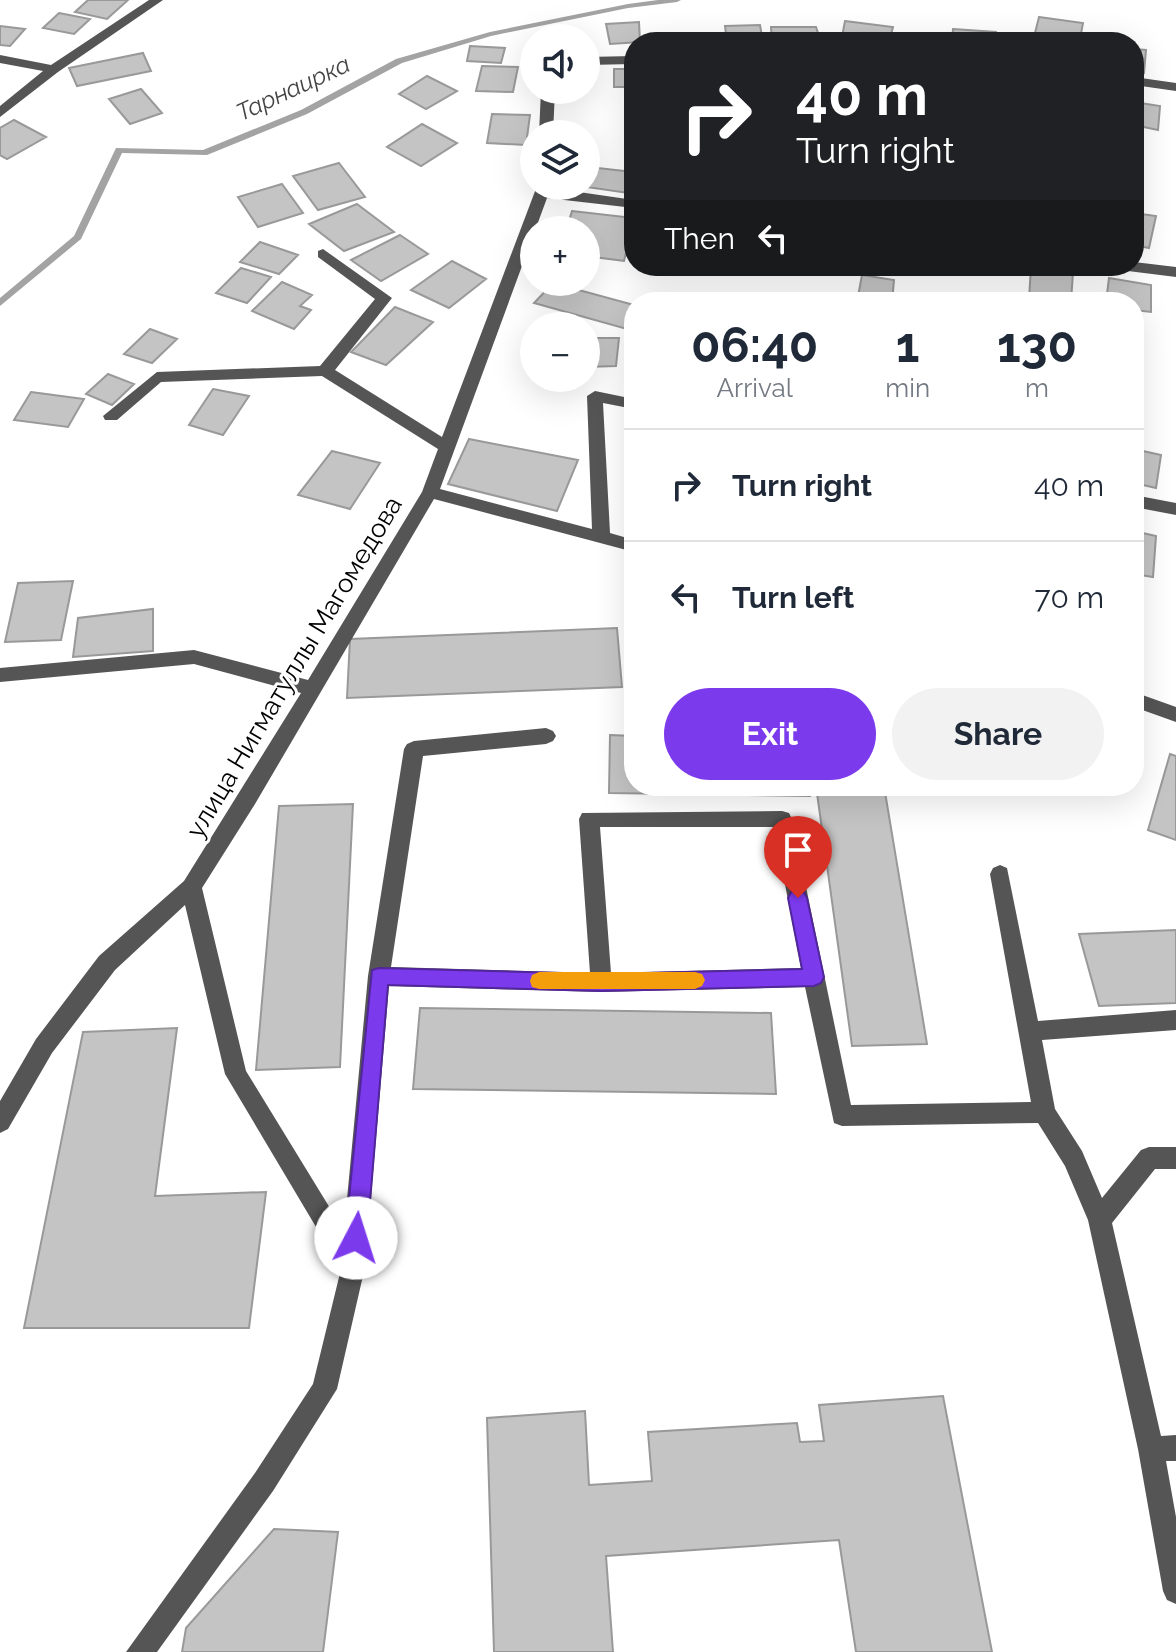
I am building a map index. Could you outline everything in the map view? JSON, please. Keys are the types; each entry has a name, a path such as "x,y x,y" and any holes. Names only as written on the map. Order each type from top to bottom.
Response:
{"street":[{"path":"0,113 53,69 157,0"},
{"path":"0,59 53,69"},
{"path":"600,61 624,60"},
{"path":"1144,82 1176,87"},
{"path":"600,199 624,202"},
{"name":"улица Нигматуллы Магомедова","path":"0,1122 44,1046 107,963 191,887 248,798 430,492 540,200"},
{"path":"323,254 384,298 325,371"},
{"path":"1144,268 1176,272"},
{"path":"111,416 157,377 325,371 446,447"},
{"path":"601,535 595,396 624,402"},
{"path":"430,492 624,543"},
{"path":"1144,503 1176,509"},
{"path":"0,675 194,657 311,688"},
{"path":"1144,703 1176,715"},
{"path":"140,1652 264,1482 324,1389 353,1267 379,976 414,749 546,736"},
{"path":"601,983 589,819 782,819 842,1116 1044,1112"},
{"path":"1000,874 1044,1112 1074,1159 1100,1220 1164,1449 1176,1591"},
{"path":"191,887 236,1074 353,1267"},
{"path":"379,976 601,983 814,977"},
{"path":"1029,1031 1176,1020"},
{"path":"1100,1220 1149,1158 1176,1158"}],"building":[{"path":"88,0 128,0 107,19 75,12"},
{"path":"59,13 90,19 74,34 43,28"},
{"path":"1039,17 1083,23 1081,32 1035,32"},
{"path":"845,21 893,27 892,32 843,32"},
{"path":"639,22 640,32 624,32 624,43 610,44 606,24"},
{"path":"760,25 761,32 726,32 725,26"},
{"path":"0,26 25,29 10,46 0,45"},
{"path":"771,27 816,27 818,32 771,32"},
{"path":"953,29 996,32 953,32"},
{"path":"470,46 505,48 501,63 467,61"},
{"path":"143,53 151,71 77,86 69,68"},
{"path":"482,66 518,67 513,92 476,91"},
{"path":"614,69 624,69 624,87 614,87"},
{"path":"427,76 457,91 426,109 399,94"},
{"path":"141,89 162,113 130,124 109,99"},
{"path":"1144,104 1160,106 1158,130 1144,127"},
{"path":"492,114 530,115 529,120 520,120 520,145 487,143"},
{"path":"14,120 46,137 7,159 0,155 0,128"},
{"path":"422,124 457,143 421,166 387,147"},
{"path":"339,163 365,197 318,210 293,176"},
{"path":"600,168 624,171 624,192 600,189"},
{"path":"282,184 303,213 258,227 238,197"},
{"path":"357,204 394,232 344,251 309,224"},
{"path":"572,211 624,217 624,261 600,258 600,216 570,216"},
{"path":"1144,214 1156,216 1149,248 1144,247"},
{"path":"400,235 428,254 381,281 351,260"},
{"path":"260,242 298,255 279,274 240,262"},
{"path":"452,261 486,279 449,308 411,290"},
{"path":"241,268 271,277 247,303 216,293"},
{"path":"862,276 894,280 893,292 859,292"},
{"path":"1030,276 1073,276 1072,292 1029,292"},
{"path":"1109,278 1151,285 1151,312 1144,311 1144,292 1107,292"},
{"path":"282,282 312,295 300,306 311,310 294,329 252,311"},
{"path":"541,296 600,296 624,302 624,328 600,321 600,312 566,312 534,303"},
{"path":"395,307 433,322 386,365 351,352"},
{"path":"150,329 177,339 152,363 124,354"},
{"path":"600,338 619,338 616,366 600,367"},
{"path":"108,374 134,384 112,405 86,394"},
{"path":"213,389 249,396 223,435 189,425"},
{"path":"31,392 84,399 68,427 14,420"},
{"path":"469,439 578,460 557,511 448,484"},
{"path":"332,451 380,463 350,509 298,495"},
{"path":"1144,451 1161,455 1156,488 1144,485"},
{"path":"1144,533 1156,536 1153,577 1144,576"},
{"path":"73,581 61,640 5,642 18,583"},
{"path":"153,609 153,651 73,657 78,618"},
{"path":"617,628 622,687 347,698 350,639"},
{"path":"610,735 624,736 624,793 609,793"},
{"path":"1170,754 1176,756 1176,840 1148,830"},
{"path":"817,796 886,796 927,1044 852,1046"},
{"path":"353,804 340,1067 256,1070 279,806"},
{"path":"1176,930 1176,1003 1099,1006 1079,934"},
{"path":"420,1008 771,1013 776,1094 413,1089"},
{"path":"177,1028 155,1196 266,1192 249,1328 24,1328 83,1032"},
{"path":"943,1396 992,1652 856,1652 839,1540 606,1556 613,1652 494,1652 487,1418 585,1411 589,1485 652,1481 648,1432 797,1423 800,1442 824,1441 819,1405"},
{"path":"274,1529 338,1532 323,1652 182,1652 186,1628"}],"waterway":[{"name":"Тарнаирка","path":"0,303 78,237 119,150 204,153 304,112 399,61 490,34 628,6 677,0"}],"slow traffic":[{"path":"539,981 695,980"}],"route":[{"path":"356,1238 379,976 601,983 814,977 798,898"}]}
